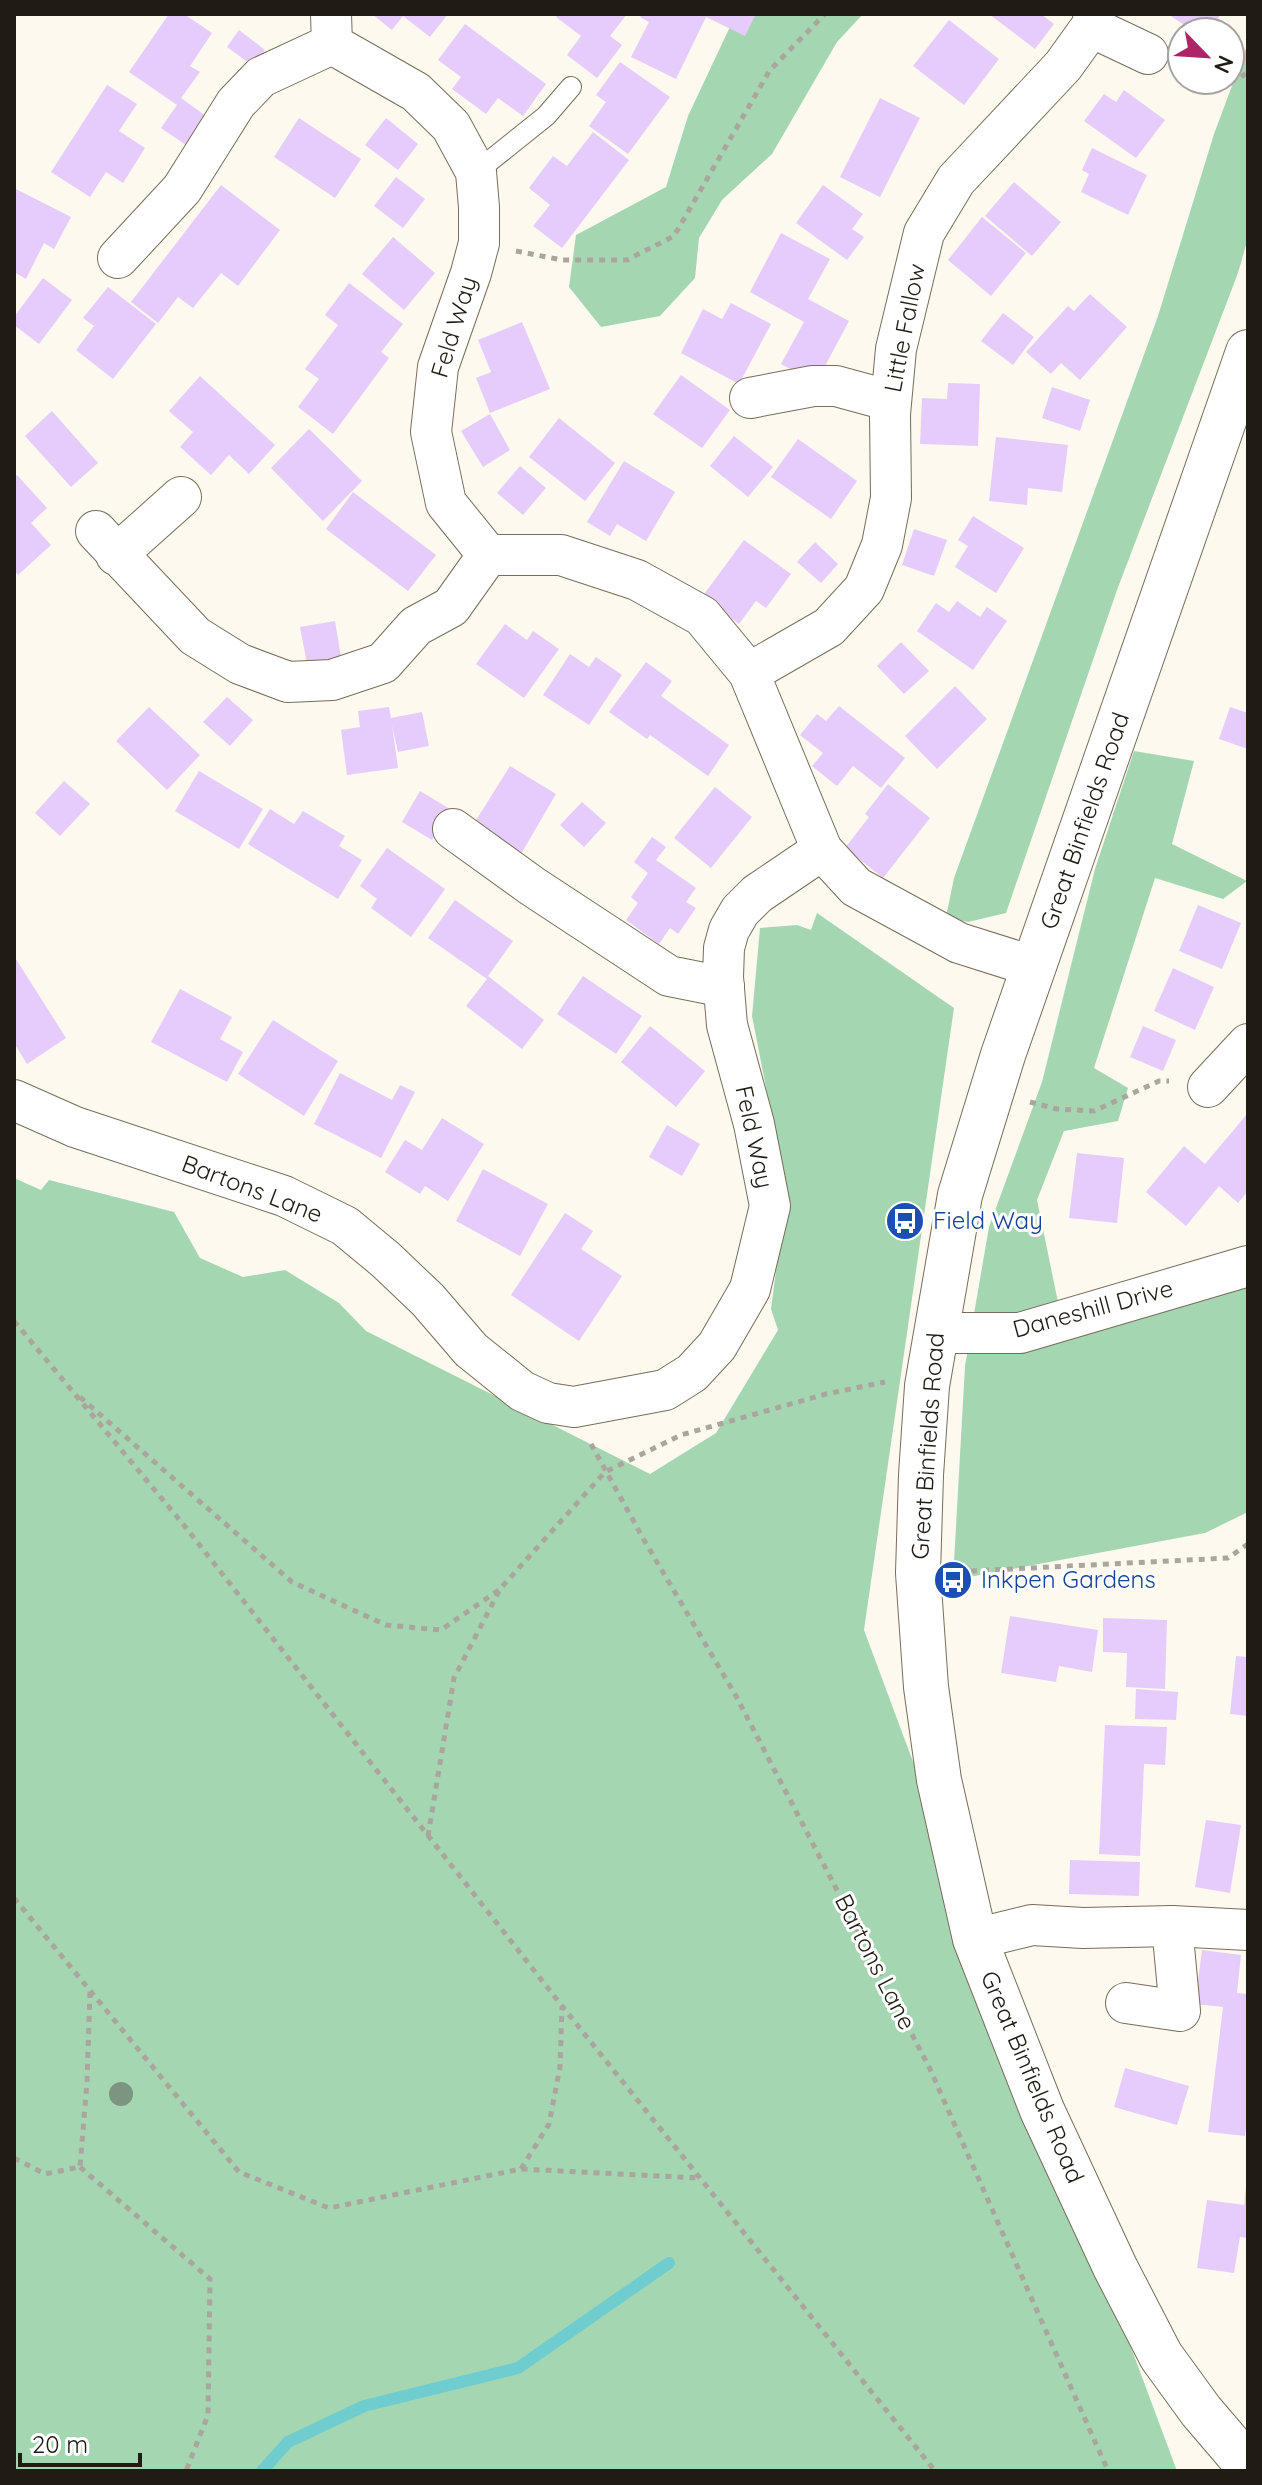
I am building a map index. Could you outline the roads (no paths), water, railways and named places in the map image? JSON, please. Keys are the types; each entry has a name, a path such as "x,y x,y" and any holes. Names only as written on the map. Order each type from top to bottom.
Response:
{"street":[{"name":"Little Fallow","path":"749,673 829,627 864,589 882,545 891,498 891,401 896,349 924,233 956,180 1063,66 1093,21 1148,54"},
{"name":"Feld Way","path":"118,258 182,189 236,103 261,77 332,29 416,92 451,126 476,172 479,243 438,367 431,432 446,503 488,555"},
{"name":"Great Binfields Road","path":"1244,377 1003,1055 960,1195 927,1386 918,1573 926,1687 939,1780 975,1939 1042,2110 1115,2267 1161,2356 1201,2411 1248,2466"},
{"path":"750,398 813,386 836,386 891,401"},
{"path":"181,497 106,543 195,636 240,664 288,682 332,680 383,663 416,626 451,607 488,555 561,555 637,580 702,616 749,673 822,850 856,887 959,943 1035,967"},
{"path":"453,829 532,886 669,976 724,987"},
{"name":"Feld Way","path":"574,1407 665,1390 692,1373 717,1346 750,1289 770,1206 754,1124 727,1025 724,948 729,930 740,911 757,894 822,850"},
{"path":"1208,1087 1248,1044"},
{"name":"Bartons Lane","path":"14,1100 75,1127 284,1196 345,1226 428,1300 471,1350 522,1391 548,1403 574,1407"},
{"name":"Daneshill Drive","path":"935,1333 1020,1333 1248,1266"},
{"path":"975,1939 1032,1925 1248,1930"},
{"path":"1126,2003 1180,2011 1172,1926"}],"lane":[{"path":"476,172 546,116 571,87"}],"waterway":[{"path":"262,2471 288,2442 364,2406 518,2368 669,2263"}],"place":[{"name":"Field Way","path":"905,1221"},
{"name":"Inkpen Gardens","path":"953,1580"}]}
